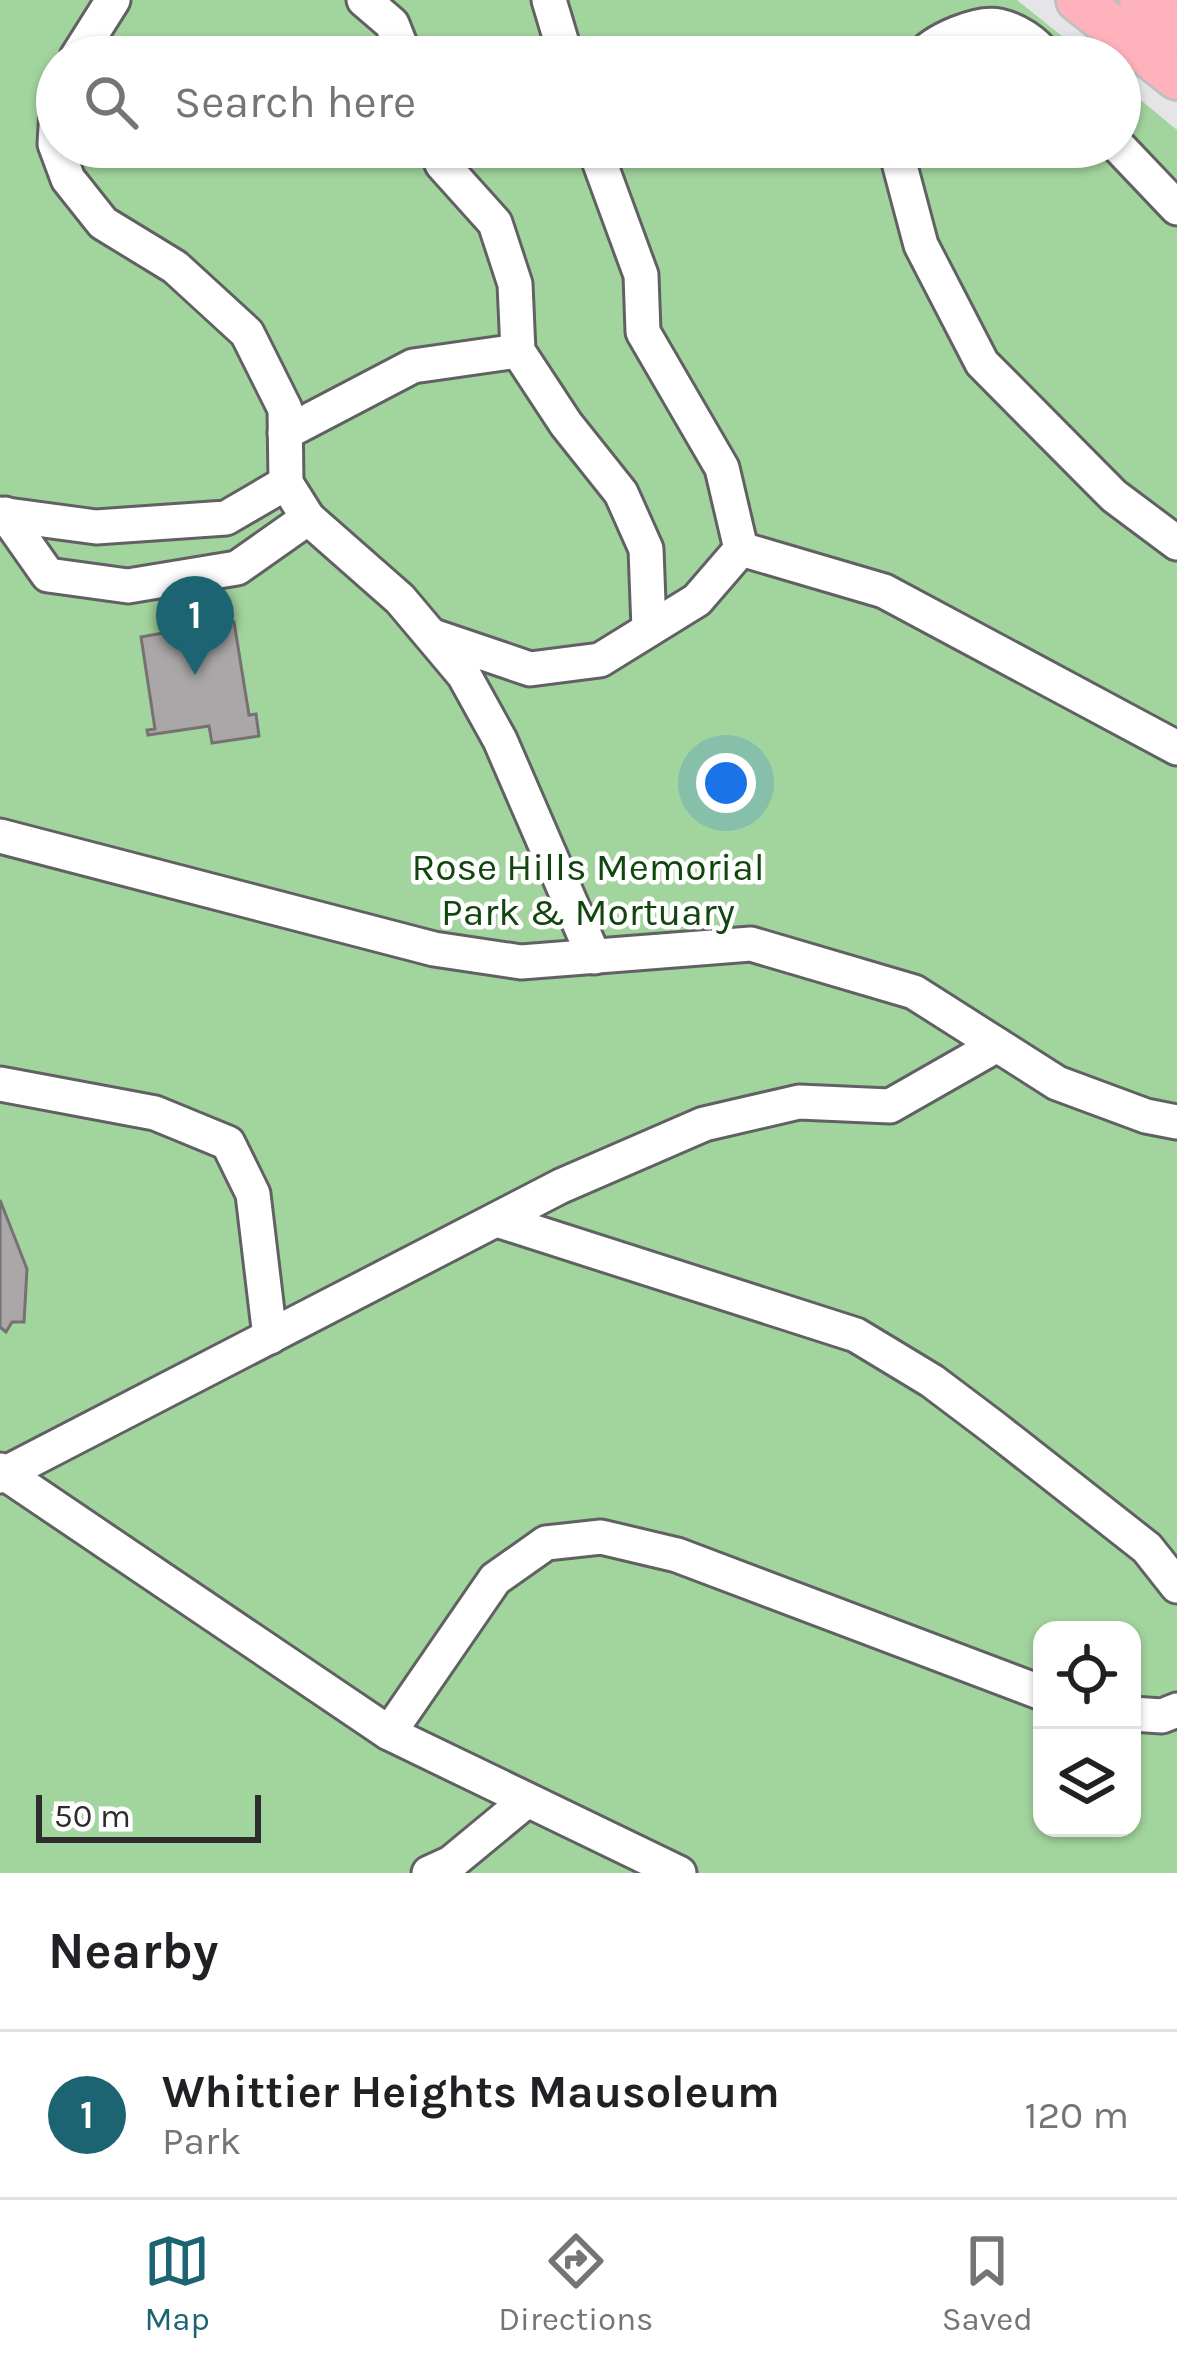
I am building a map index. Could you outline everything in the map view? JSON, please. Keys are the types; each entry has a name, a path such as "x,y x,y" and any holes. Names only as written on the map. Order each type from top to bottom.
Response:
{"main road":[{"path":"1078,0 1124,36"},
{"path":"1141,0 1177,29"},
{"path":"1141,50 1177,78"}],"lane":[{"path":"90,36 113,0"},
{"path":"364,0 392,24 396,36"},
{"path":"549,0 560,36"},
{"path":"954,36 995,24 1020,36"},
{"path":"64,168 103,223 175,267 247,333 285,410 286,483 308,518 400,599 464,675 500,740 594,957"},
{"path":"446,168 495,224 514,284 518,350 566,424 621,493 646,549 649,629"},
{"path":"602,168 641,274 643,332 722,468 741,549"},
{"path":"901,168 921,245 982,363 1114,496 1177,543"},
{"path":"1139,168 1177,208"},
{"path":"285,433 413,366 518,350"},
{"path":"3,514 96,527 226,518 286,483"},
{"path":"3,514 48,575 128,586 237,568 308,518"},
{"path":"431,636 530,670 600,659 697,600 741,549"},
{"path":"741,549 884,591 1177,748"},
{"path":"0,836 434,949 521,962 751,944 914,992 1057,1083 1146,1116 1177,1122"},
{"path":"679,1873 388,1733 2,1473 560,1186 704,1124 799,1102 890,1106 997,1045"},
{"path":"0,1084 155,1113 228,1143 253,1194 270,1337"},
{"path":"497,1220 856,1334 932,1381 1010,1440 1147,1548 1177,1586"},
{"path":"388,1733 495,1580 546,1543 601,1537 677,1555 1033,1690"},
{"path":"1141,1715 1162,1716 1177,1710"},
{"path":"430,1873 451,1863 526,1801"}],"green space":[{"name":"Rose Hills Memorial Park & Mortuary","path":"0,0 1017,0 1062,36 36,36 36,168 1141,168 1141,100 1177,130 1177,1873 0,1873"}],"building":[{"path":"204,620 205,626 234,622 249,715 256,714 259,736 212,743 209,726 148,735 147,730 155,729 141,637 163,633 162,627"},
{"path":"0,1200 27,1269 24,1322 12,1322 6,1332 0,1327"}],"place":[{"name":"Whittier Heights Mausoleum","path":"195,675"}]}
